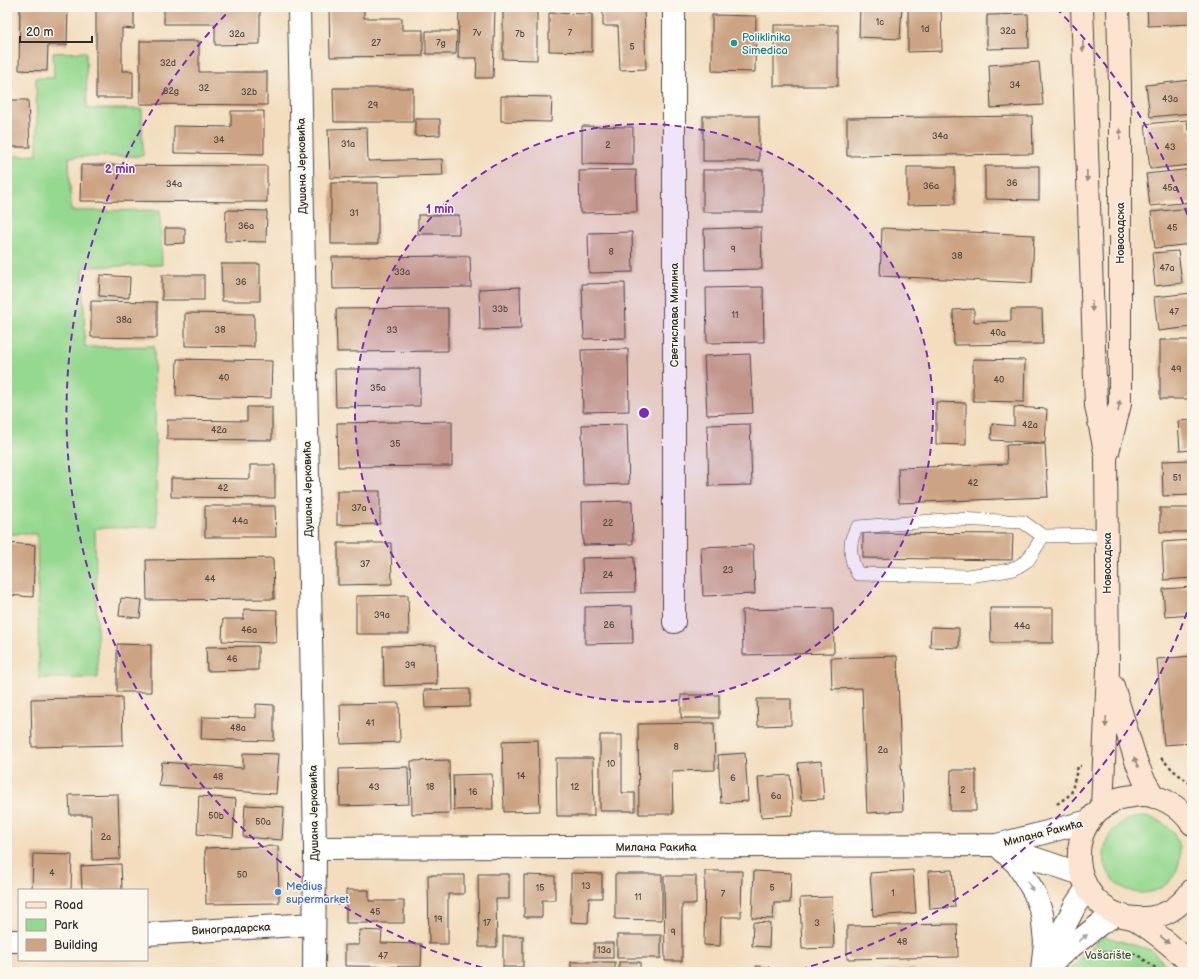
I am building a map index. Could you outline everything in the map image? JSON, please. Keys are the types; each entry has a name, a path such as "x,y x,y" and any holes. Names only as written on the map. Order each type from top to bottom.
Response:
{"main road":[{"name":"Новосадска","path":"1082,7 1096,406 1106,457 1108,669 1096,815"},
{"name":"Новосадска","path":"1106,457 1120,404 1120,93 1118,7"},
{"name":"Новосадска","path":"1108,669 1136,761 1143,778 1154,796"},
{"path":"1192,824 1186,815 1171,804 1154,796 1136,795 1118,799 1096,815 1081,838 1078,856 1084,881 1095,899 1105,908 1126,917 1161,936 1192,966"},
{"path":"1126,917 1154,918 1171,911 1186,900 1192,890"}],"street":[{"name":"Душана Јерковића","path":"299,7 315,848 314,972"},
{"name":"Светислава Милина","path":"674,7 674,622"},
{"name":"Милана Ракића","path":"315,848 997,845 1096,815"},
{"name":"Милана Ракића","path":"997,845 1084,881"},
{"name":"Милана Ракића","path":"997,845 1017,864 1034,892 1042,914 1045,942 1041,971"},
{"path":"1041,971 1076,904 1084,881"},
{"path":"1041,971 1100,924 1126,917"},
{"name":"Виноградарска","path":"148,934 314,924"},
{"path":"7,941 18,941"}],"lane":[{"path":"1043,536 1028,560 1014,569 998,572 967,576 858,574 852,565 851,542 853,533 858,527 956,520 1023,522 1043,536 1107,535"}],"path":[{"path":"1098,952 1136,954 1161,972"}],"green space":[{"path":"86,52 87,109 142,109 143,156 69,157 71,211 160,210 162,265 83,267 85,347 154,346 157,527 95,528 98,678 39,678 37,534 7,534 7,156 37,155 36,78 54,78 53,53"},
{"path":"1135,817 1149,817 1163,823 1174,834 1180,848 1180,862 1177,870 1169,882 1163,887 1149,893 1135,893 1121,887 1110,876 1104,862 1104,848 1110,834 1121,823"},
{"name":"Vašarište","path":"1103,936 1151,950 1173,972 1067,972"}],"building":[{"path":"20,7 68,7 67,45 48,45 47,71 19,70"},
{"path":"96,7 134,7 134,29 122,28 122,71 133,71 133,98 96,98"},
{"path":"164,7 260,7 260,44 215,45 215,24 164,24"},
{"path":"329,7 364,7 364,18 402,18 402,30 423,30 423,56 330,57"},
{"path":"459,7 495,8 493,78 476,78 477,58 458,58"},
{"path":"603,7 644,7 646,69 620,70 618,26 603,26"},
{"path":"860,7 902,7 900,39 859,37"},
{"path":"908,7 941,7 942,51 908,52"},
{"path":"1147,7 1192,7 1192,24 1148,26"},
{"path":"503,8 537,9 537,60 503,59"},
{"path":"549,13 592,14 592,52 549,51"},
{"path":"1028,14 1029,48 987,49 987,15"},
{"name":"Poliklinika Simedica","path":"712,15 756,16 755,72 712,71"},
{"path":"774,25 838,25 838,86 774,86"},
{"path":"426,31 457,31 456,54 426,54"},
{"path":"140,41 199,41 199,72 267,72 267,105 140,104"},
{"path":"1039,62 1043,105 991,108 989,65"},
{"path":"1192,80 1192,113 1150,117 1146,85"},
{"path":"333,88 413,88 413,122 334,122"},
{"path":"501,96 552,97 551,122 501,121"},
{"path":"7,100 28,100 30,147 7,147"},
{"path":"231,111 264,111 264,154 174,153 174,126 231,127"},
{"path":"703,116 759,116 759,161 703,161"},
{"path":"1032,116 1033,154 847,156 847,118"},
{"path":"415,119 440,119 440,135 415,136"},
{"path":"1187,120 1188,130 1192,129 1192,165 1150,169 1145,124"},
{"path":"582,126 633,127 633,165 582,164"},
{"path":"367,128 368,161 442,159 443,175 330,178 328,129"},
{"path":"81,165 267,166 267,202 80,201"},
{"path":"985,166 1039,166 1039,200 985,199"},
{"path":"907,167 955,167 955,204 907,205"},
{"path":"1192,169 1192,202 1150,206 1146,174"},
{"path":"636,170 637,212 580,213 579,171"},
{"path":"703,170 763,170 763,212 703,212"},
{"path":"331,183 378,183 378,244 331,244"},
{"path":"1192,208 1192,244 1155,248 1151,212"},
{"path":"226,210 267,211 266,242 225,241"},
{"path":"418,215 459,215 459,234 418,234"},
{"path":"761,227 762,269 705,270 704,229"},
{"path":"165,228 185,228 185,243 165,244"},
{"path":"882,228 1034,235 1032,283 880,276"},
{"path":"632,232 633,272 589,273 588,233"},
{"path":"1178,251 1182,283 1155,286 1152,253"},
{"path":"470,256 471,287 333,289 332,257"},
{"path":"221,264 260,264 260,301 222,301"},
{"path":"100,275 130,277 129,298 99,296"},
{"path":"162,275 204,275 204,300 162,300"},
{"path":"625,283 626,338 584,339 582,284"},
{"path":"520,287 521,329 480,330 479,289"},
{"path":"763,287 764,342 707,343 706,288"},
{"path":"1192,293 1192,327 1158,331 1154,297"},
{"path":"91,301 157,302 157,338 91,337"},
{"path":"448,308 448,351 337,352 336,309"},
{"path":"974,309 974,322 1011,321 1011,309 1042,309 1043,344 954,345 953,310"},
{"path":"185,313 254,314 254,347 185,346"},
{"path":"1160,340 1192,340 1192,399 1160,399"},
{"path":"628,349 629,411 583,412 581,350"},
{"path":"750,354 753,413 707,415 704,356"},
{"path":"177,359 272,361 271,398 176,396"},
{"path":"973,359 1025,360 1024,402 973,401"},
{"path":"335,369 420,369 420,406 336,407"},
{"path":"936,402 966,403 966,445 936,444"},
{"path":"247,407 272,407 272,440 167,439 167,420 247,421"},
{"path":"1014,407 1047,409 1045,443 991,440 992,424 1014,426"},
{"path":"1192,420 1192,450 1180,451 1178,421"},
{"path":"452,421 452,466 338,467 337,423"},
{"path":"627,424 629,484 583,485 582,425"},
{"path":"750,424 752,485 709,486 707,425"},
{"path":"1045,444 1048,497 899,503 898,468 1007,464 1006,445"},
{"path":"1192,460 1192,495 1163,496 1162,461"},
{"path":"250,465 275,465 275,498 171,497 171,478 250,479"},
{"path":"337,491 380,491 380,524 337,525"},
{"path":"632,501 633,544 583,545 582,502"},
{"path":"205,506 275,506 276,537 205,537"},
{"path":"1160,508 1192,508 1192,532 1160,532"},
{"path":"863,533 1013,534 1012,560 863,558"},
{"path":"1192,540 1192,578 1164,580 1162,542"},
{"path":"7,543 35,545 33,597 7,595"},
{"path":"338,543 391,543 392,584 338,585"},
{"path":"753,545 755,594 703,596 701,547"},
{"path":"634,557 635,592 583,593 582,558"},
{"path":"273,558 274,599 147,600 146,560"},
{"path":"1192,587 1192,615 1165,617 1163,589"},
{"path":"408,595 409,634 356,634 356,596"},
{"path":"121,598 142,600 140,618 119,616"},
{"path":"632,606 633,643 585,644 585,607"},
{"path":"833,608 834,653 743,655 742,610"},
{"path":"990,608 1053,608 1053,643 991,643"},
{"path":"244,609 277,610 276,643 222,641 223,619 244,619"},
{"path":"931,627 959,628 959,648 930,647"},
{"path":"117,644 151,645 151,692 117,692"},
{"path":"436,645 437,684 384,686 383,646"},
{"path":"258,646 258,670 207,671 206,647"},
{"path":"7,650 10,650 10,695 7,695"},
{"path":"897,656 903,811 867,813 862,688 832,689 831,658"},
{"path":"1192,656 1192,743 1164,745 1157,659"},
{"path":"470,689 470,707 425,708 424,690"},
{"path":"681,695 719,695 719,718 681,718"},
{"path":"122,697 123,745 32,747 31,699"},
{"path":"757,699 791,699 791,725 758,726"},
{"path":"399,703 400,742 341,744 340,704"},
{"path":"256,704 274,705 274,741 201,739 202,717 256,718"},
{"path":"714,723 715,770 672,771 673,814 639,814 638,724"},
{"path":"600,735 622,735 622,793 635,793 635,811 600,811"},
{"path":"538,740 540,811 504,812 502,741"},
{"path":"243,753 279,754 276,794 159,786 162,762 243,768"},
{"path":"745,753 748,801 721,803 718,755"},
{"path":"556,758 593,758 594,816 557,816"},
{"path":"449,760 450,813 412,814 411,761"},
{"path":"821,761 824,799 801,800 798,763"},
{"path":"408,767 409,804 340,806 339,769"},
{"path":"951,770 976,770 976,811 950,811"},
{"path":"492,774 493,809 454,810 453,775"},
{"path":"790,775 793,815 761,817 758,777"},
{"path":"118,794 120,859 92,860 91,815 70,815 69,795"},
{"path":"199,796 236,799 233,837 197,834"},
{"path":"245,805 284,807 282,840 243,837"},
{"path":"278,846 279,903 206,904 205,848"},
{"path":"33,854 72,855 71,889 32,889"},
{"path":"121,864 122,889 82,889 81,866"},
{"path":"913,870 916,913 873,916 870,873"},
{"path":"952,870 955,907 930,909 928,871"},
{"path":"705,871 742,871 741,917 721,917 720,946 704,945"},
{"path":"754,871 791,873 790,903 774,903 773,919 752,918"},
{"path":"571,873 602,874 602,898 589,898 588,923 571,922"},
{"path":"478,874 509,874 509,899 496,899 497,947 479,947"},
{"path":"615,874 662,874 662,920 615,919"},
{"path":"428,875 464,875 464,894 448,894 448,944 429,944"},
{"path":"524,875 555,876 555,900 542,900 542,917 524,917"},
{"path":"664,876 696,876 696,904 682,904 682,961 665,961"},
{"path":"346,890 369,890 369,901 404,901 404,923 346,923"},
{"path":"832,897 834,948 802,949 800,898"},
{"path":"753,922 770,923 769,947 752,946"},
{"path":"957,924 958,957 847,959 847,926"},
{"path":"360,930 382,931 381,943 422,944 421,967 345,966 345,945 359,945"},
{"path":"617,935 661,935 661,958 617,958"},
{"path":"503,936 523,936 523,967 503,967"},
{"path":"594,943 613,943 613,958 594,958"},
{"path":"571,962 615,962 615,972 571,972"},
{"path":"619,962 640,962 640,972 619,972"},
{"path":"756,966 769,967 769,972 756,972"},
{"path":"915,969 915,972 884,972 884,971"}],"place":[{"name":"Poliklinika Simedica","path":"734,43"},
{"name":"Medius supermarket","path":"278,892"}]}
